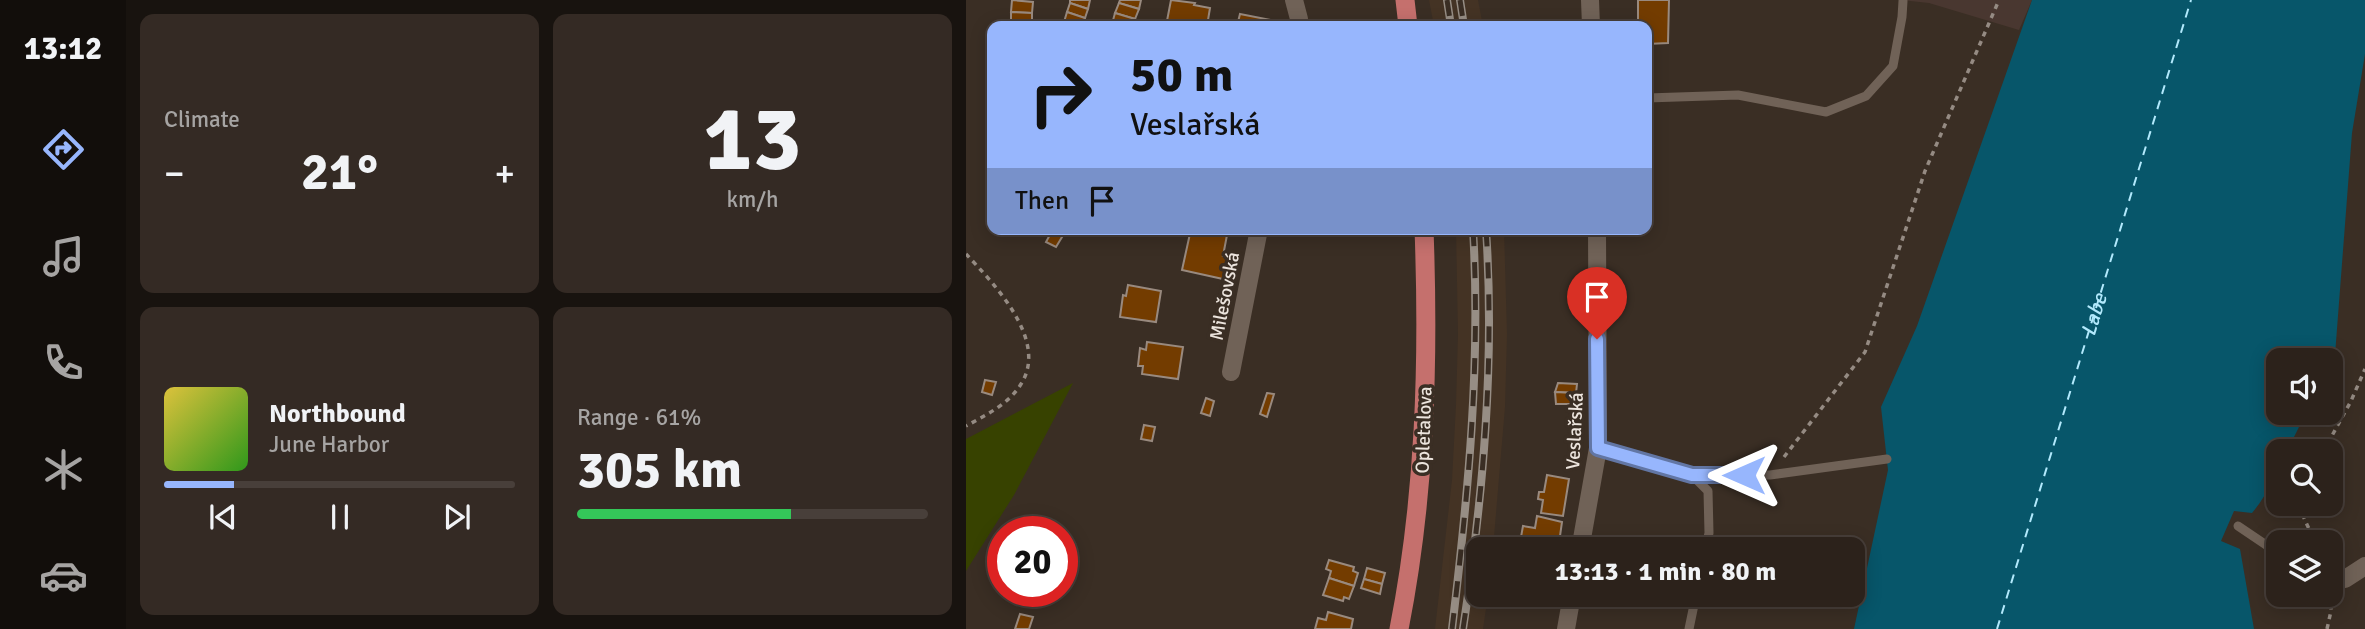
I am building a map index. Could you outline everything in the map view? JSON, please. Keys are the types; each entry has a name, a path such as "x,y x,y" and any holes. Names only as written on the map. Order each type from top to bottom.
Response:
{"main road":[{"path":"1405,0 1407,21"},
{"name":"Opletalova","path":"1399,629 1411,571 1421,475 1425,346 1424,235"}],"street":[{"path":"1294,0 1298,21"},
{"path":"1590,0 1591,21"},
{"name":"Milešovská","path":"1231,372 1258,235"},
{"name":"Veslařská","path":"1582,537 1598,448 1597,235"},
{"path":"2343,579 2365,566"},
{"path":"1566,629 1570,607"}],"lane":[{"path":"1652,98 1738,95 1826,113 1866,96 1893,66 1903,1"},
{"path":"1598,448 1692,475 1770,475 1886,459"},
{"path":"1692,475 1708,491 1708,537"},
{"path":"2238,526 2266,545"},
{"path":"1689,629 1694,607"}],"path":[{"path":"1770,475 1865,352 1925,171 1999,0"},
{"path":"966,254 1007,301 1020,324 1028,358 1027,374 1009,399 966,426"},
{"path":"2330,439 2365,369"},
{"path":"2327,629 2331,607"}],"shaded area":[{"path":"1429,0 1478,0 1482,21 1433,21"},
{"path":"1901,0 2032,0 2019,30 1929,3"},
{"path":"1456,235 1504,235 1507,334 1505,407 1494,537 1466,537 1466,607 1486,607 1483,629 1435,629 1452,480 1456,405"}],"green space":[{"path":"1073,383 1001,516 987,516 987,538 966,571 966,439"}],"water":[{"name":"Labe","path":"2032,0 2365,0 2365,54 2352,133 2336,348 2266,348 2266,425 2300,425 2293,439 2266,439 2266,492 2252,513 2234,511 2221,541 2240,549 2254,629 1854,629 1859,607 1865,607 1865,578 1888,470 1881,407 1917,326"}],"building":[{"path":"1012,0 1033,2 1032,13 1011,12"},
{"path":"1070,0 1090,0 1088,9 1070,3"},
{"path":"1120,0 1141,0 1139,9 1119,3"},
{"path":"1171,0 1210,8 1208,21 1167,21"},
{"path":"1638,0 1669,0 1668,43 1652,44 1652,21 1638,21"},
{"path":"1070,3 1088,9 1085,18 1067,12"},
{"path":"1119,3 1139,9 1135,19 1115,13"},
{"path":"1011,12 1032,13 1032,21 1011,21"},
{"path":"1067,12 1085,18 1084,21 1064,21"},
{"path":"1115,13 1135,19 1134,21 1113,21"},
{"path":"1240,14 1276,21 1238,21"},
{"path":"1050,235 1062,237 1056,247 1046,242"},
{"path":"1190,235 1227,235 1223,256 1228,256 1223,279 1182,270"},
{"path":"1128,285 1161,291 1156,322 1120,317 1123,295 1126,296"},
{"path":"1147,342 1183,347 1178,379 1142,374 1143,366 1138,366 1140,348 1146,350"},
{"path":"985,380 996,382 992,395 982,392"},
{"path":"1558,383 1577,384 1576,393 1555,392"},
{"path":"1555,392 1575,393 1575,404 1556,404"},
{"path":"1267,393 1274,394 1267,417 1260,414"},
{"path":"1206,398 1214,401 1210,416 1201,413"},
{"path":"1144,425 1155,427 1152,441 1141,439"},
{"path":"1547,475 1569,479 1563,516 1541,513 1543,500 1538,499 1539,492 1544,492"},
{"path":"1537,516 1562,522 1560,537 1521,537 1523,526 1535,528"},
{"path":"1329,560 1354,567 1353,571 1358,573 1354,586 1329,578 1331,571 1326,569"},
{"path":"1367,568 1385,573 1382,584 1364,579"},
{"path":"1329,578 1354,586 1349,599 1344,597 1343,601 1323,595"},
{"path":"1364,579 1382,584 1380,594 1361,588"},
{"path":"1328,612 1353,619 1351,629 1315,629 1318,618 1326,620"},
{"path":"1020,614 1033,617 1029,629 1015,629"}],"ferry route":[{"path":"1997,629 2191,0"}],"railway":[{"path":"1447,0 1450,21"},
{"path":"1460,0 1463,21"},
{"path":"1452,629 1463,529 1474,379 1473,235"},
{"path":"1463,629 1476,530 1488,380 1486,235"}],"route":[{"path":"1597,339 1598,448 1692,475 1744,475"}]}
